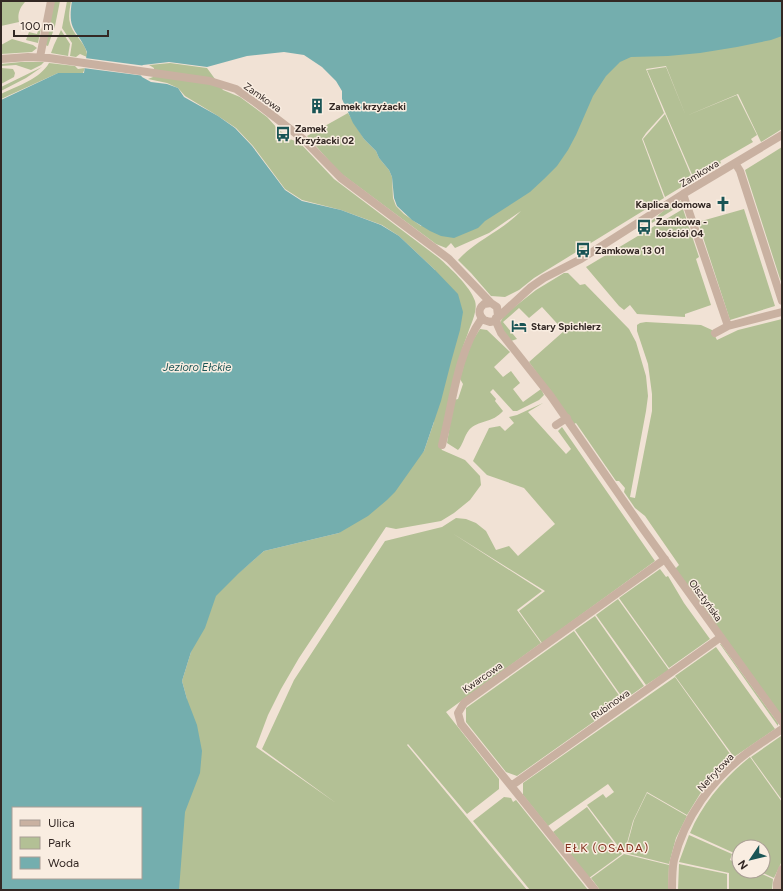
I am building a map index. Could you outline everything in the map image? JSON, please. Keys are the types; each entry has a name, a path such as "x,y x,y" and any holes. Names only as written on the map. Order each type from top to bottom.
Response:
{"street":[{"path":"40,57 51,1"},
{"name":"Zamkowa","path":"1,59 40,57 220,83 230,87 244,94 278,119 302,139 341,178 450,259 493,304 507,302 524,293"},
{"name":"Zamkowa","path":"497,317 524,293 544,278 581,258 782,135"},
{"path":"735,163 740,171 782,301"},
{"path":"684,194 728,326"},
{"name":"Zamkowa","path":"462,272 477,296 480,307"},
{"path":"518,354 497,336 479,314 480,307 484,304 493,304 498,310 497,324 501,334 518,354 541,382 566,418 556,425"},
{"path":"715,333 728,326 782,312"},
{"path":"442,445 464,352 474,329 484,320 494,320 497,317"},
{"name":"Olsztyńska","path":"566,418 619,486 665,559 782,722"},
{"name":"Kwarcowa","path":"595,890 462,724 458,713 464,702 665,559"},
{"name":"Rubinowa","path":"511,786 721,637"},
{"name":"Nefrytowa","path":"672,890 674,860 688,822 698,805 729,768 746,754 782,729"},
{"path":"777,890 777,884 782,869"}],"green space":[{"path":"1,1 26,1 18,16 19,22 1,26"},
{"path":"53,1 60,1 55,26 48,46 45,45"},
{"path":"67,1 71,1 69,12 70,23 87,52 87,57 80,54 76,57 70,56 72,43 62,28"},
{"path":"782,1 782,129 761,142 738,94 686,116 666,66 646,69 664,113 642,139 664,198 534,278 519,290 505,297 491,296 458,260 473,247 514,218 521,211 489,233 455,248 451,243 446,248 436,244 339,172 307,136 348,113 364,139 376,151 379,158 389,170 392,177 393,198 396,206 404,214 421,226 596,64"},
{"path":"39,27 41,28 38,43 26,40 29,32 37,34"},
{"path":"61,30 70,44 68,56 51,53"},
{"path":"12,39 33,45 37,48 32,52 1,54 1,45"},
{"path":"44,62 31,70 16,65 1,66 1,64"},
{"path":"49,63 75,66 78,69 85,68 83,73 58,73 1,99 1,94 34,78 45,69"},
{"path":"170,63 207,68 223,90 240,97 267,117 290,139 300,143 334,179 439,258 469,289 476,305 474,317 463,346 455,374 439,444 442,450 465,460 480,476 481,485 470,500 441,521 396,529 386,527 299,658 268,715 256,747 336,803 262,749 294,680 385,541 442,527 456,518 466,519 476,523 486,531 496,550 509,546 518,556 555,524 524,488 487,475 473,461 489,428 500,426 505,431 514,423 509,417 543,403 528,412 566,454 571,449 558,431 562,427 655,561 542,643 519,611 545,591 452,533 542,591 517,610 541,643 446,712 499,779 499,789 467,814 408,744 407,745 527,890 170,890 187,699 182,681 191,652 199,607 264,551 339,533 424,451 434,422 432,408 435,270 399,236 382,225 341,210 302,200 285,189 253,146 236,128 185,96 178,88 167,83 148,79 153,77 154,68 149,65"},
{"path":"42,67 26,78 1,91 1,87"},
{"path":"666,67 686,116 737,95 757,135 751,139 753,142 720,161 721,163 700,176 697,175 694,179 647,70"},
{"path":"1,68 13,69 15,73 14,77 1,84"},
{"path":"665,114 693,180 665,197 643,139"},
{"path":"782,147 782,285 745,170"},
{"path":"681,201 684,203 652,223 651,221 669,206"},
{"path":"683,209 699,257 696,259 711,305 685,314 685,317 637,314 630,305 624,310 586,267"},
{"path":"744,209 775,306 730,320 698,222"},
{"path":"564,273 568,273 580,285 585,284 629,329 636,342 646,376 648,396 630,497 635,498 652,411 652,394 648,364 637,331 637,325 646,322 701,325 712,330 717,340 738,330 782,319 782,717 675,569 679,565 645,516 635,508 624,492 625,488 619,481 616,481 576,423 574,424 529,362 564,331 542,307 529,318 519,308 503,322 517,339 511,341 504,332 500,323 504,315 536,290"},
{"path":"480,329 487,330 510,352 494,367 503,377 511,371 520,383 513,389 523,402 541,389 544,395 539,400 517,411 513,411 493,389 490,392 503,411 495,418 477,424 469,430 458,450 447,443 454,400 458,399 463,384 460,379 469,346"},
{"path":"660,569 666,577 668,576 684,603 710,639 669,668 619,598"},
{"path":"618,599 669,670 646,685 596,615"},
{"path":"595,616 644,686 624,700 575,630"},
{"path":"574,631 623,701 517,776 506,772 466,722 466,708"},
{"path":"720,644 778,723 778,726"},
{"path":"716,647 775,729 734,757 675,676"},
{"path":"675,677 733,758 700,794 687,815 647,792 633,821 624,854 587,805 603,794 606,798 614,792 608,784 548,826 523,795 523,783"},
{"path":"781,736 782,738 782,800 751,757"},
{"path":"750,757 782,802 782,861 774,878 771,877 771,839 731,839 731,852 690,833 708,801 723,782"},
{"path":"647,793 687,816 676,838 669,864 625,853 634,820"},
{"path":"504,797 511,798 513,802 516,800 588,890 530,890 473,821"},
{"path":"587,807 622,854 589,878 553,832"},
{"path":"689,835 731,854 731,879 771,878 773,879 772,890 729,890 729,873 679,862"},
{"path":"624,854 669,865 668,890 600,890 591,878"},
{"path":"679,864 727,874 727,890 678,890"}],"water":[{"name":"Jezioro Ełckie","path":"72,1 782,1 782,36 771,40 700,53 631,57 620,62 606,76 593,96 576,135 557,166 530,192 485,221 478,228 454,238 441,236 430,231 412,220 397,206 394,198 392,177 389,170 379,158 376,151 364,139 353,123 342,99 342,91 336,81 322,67 304,55 284,52 247,56 207,67 169,62 143,65 139,69 142,77 151,82 167,84 178,88 184,97 218,116 235,128 252,146 285,190 302,201 341,210 381,225 399,236 458,294 463,312 460,330 441,401 424,451 395,492 368,516 339,533 264,551 216,596 205,628 191,652 182,681 197,725 202,751 200,773 185,812 179,890 1,890 1,100 58,73 84,73 87,52 74,29 71,19"}],"pier":[{"path":"85,58 146,66 144,66 141,70 145,76 83,68"}],"place":[{"name":"Zamek krzyżacki","path":"317,106"},
{"name":"Zamek Krzyżacki 02","path":"283,134"},
{"name":"Kaplica domowa","path":"723,204"},
{"name":"Zamkowa - kościół 04","path":"644,227"},
{"name":"Zamkowa 13 01","path":"583,250"},
{"name":"Stary Spichlerz","path":"519,326"}],"district":[{"name":"EŁK (OSADA)","path":"607,848"}]}
